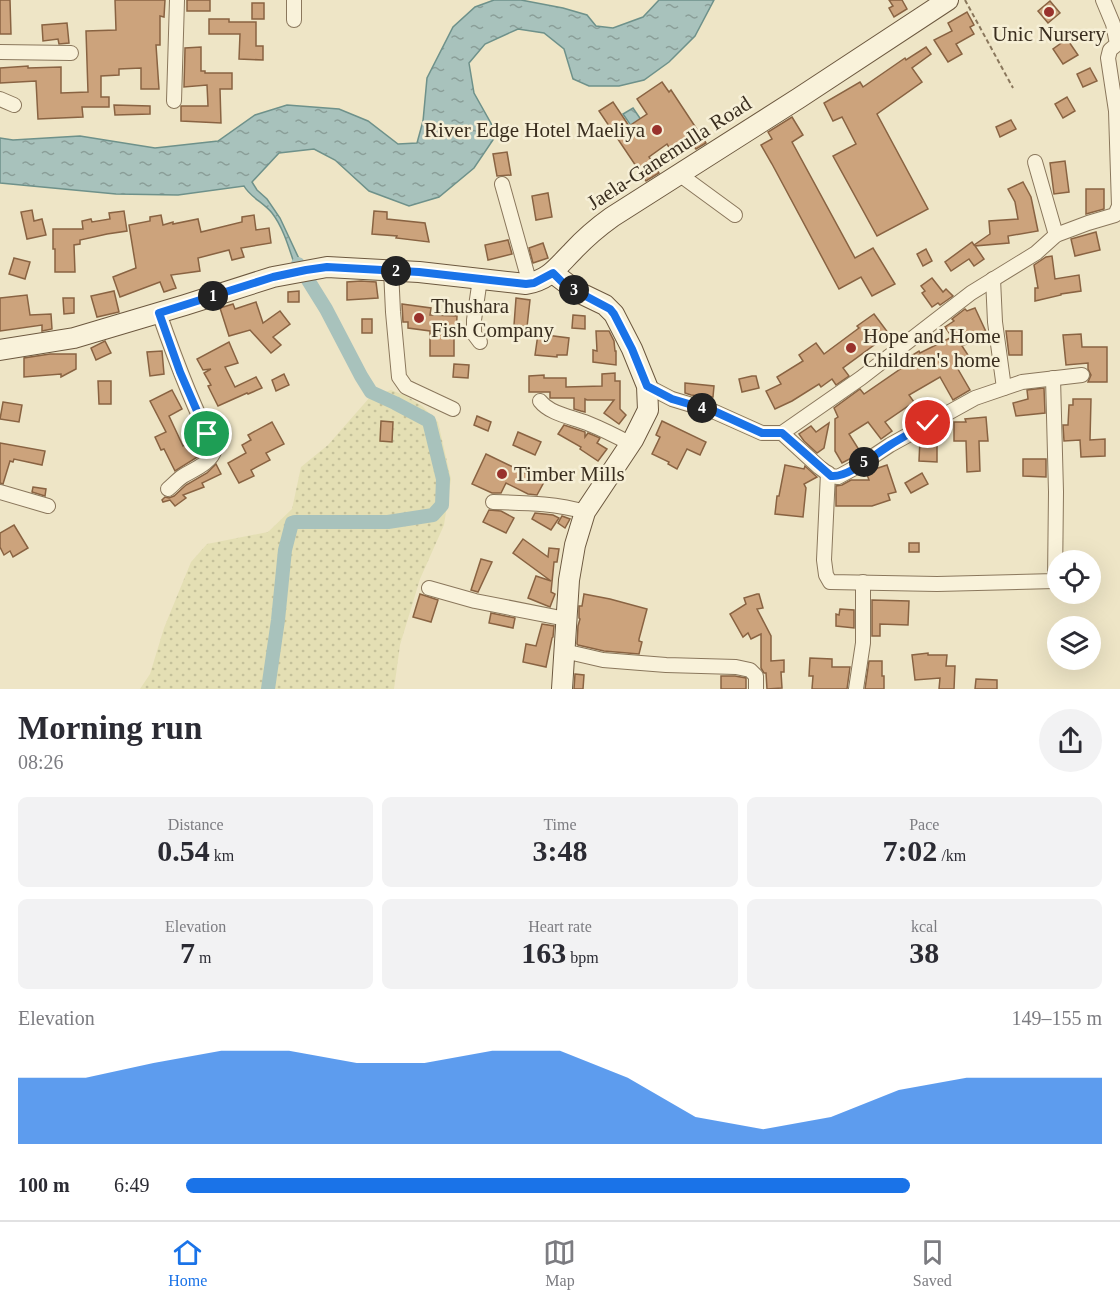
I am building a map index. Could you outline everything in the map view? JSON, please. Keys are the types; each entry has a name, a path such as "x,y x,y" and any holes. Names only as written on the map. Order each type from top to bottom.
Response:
{"main road":[{"name":"Jaela-Ganemulla Road","path":"531,284 553,273 598,227 636,200 799,98 948,0"},
{"path":"0,350 74,338 273,277 327,267 391,270 531,284"},
{"path":"553,273 563,283 610,309 614,314 647,386 648,410 631,444 585,512 575,545 569,580 562,689"}],"street":[{"path":"174,101 177,0"},
{"path":"294,0 294,20"},
{"path":"647,386 672,399 716,412 762,433 782,433 861,378 971,293 1036,253 1056,235 1115,215 1119,206 1116,111 1108,58 1110,50 1117,44 1113,24 1103,0"},
{"path":"0,52 71,53"},
{"path":"0,99 14,105"},
{"path":"1035,162 1056,235"},
{"path":"679,174 735,215"},
{"path":"502,184 531,284"},
{"path":"391,270 399,378 406,387 453,409"},
{"path":"480,279 474,320 474,334 480,342"},
{"path":"993,279 995,322 1004,388"},
{"path":"159,313 180,372 215,449 213,456 168,489"},
{"path":"782,433 828,474 838,477 928,423 975,398 1022,382 1082,375"},
{"path":"828,474 824,560 826,575 830,582 937,584 1055,581 1056,492 1053,378"},
{"path":"540,401 545,408 585,422 631,444"},
{"path":"0,492 48,506"},
{"path":"494,502 545,504 570,507 585,512"},
{"path":"856,689 863,643 863,582"},
{"path":"429,588 475,601 566,619"},
{"path":"564,651 603,660 666,666 736,667 750,670 756,676 756,689"}],"path":[{"path":"965,0 1013,88"}],"shaded area":[{"path":"391,390 422,406 438,422 451,479 444,525 420,579 400,645 394,689 140,689 150,674 164,628 191,562 207,544 268,532 292,509 301,467 328,445 370,397"}],"water":[{"path":"494,0 521,0 563,8 587,15 596,26 613,28 643,17 659,0 714,0 695,36 669,62 644,80 619,86 589,86 573,79 564,49 544,33 518,29 485,44 469,63 474,93 497,134 474,168 439,197 409,206 369,191 335,160 314,149 279,153 252,182 280,218 301,263 295,266 276,219 269,209 244,186 178,195 116,194 0,183 0,138 13,140 80,136 155,148 218,141 255,115 287,105 339,109 368,121 398,144 417,143 423,121 427,78 453,27 475,7"},
{"path":"633,108 646,127 636,133 623,114"}],"building":[{"path":"0,0 10,0 11,34 0,34"},
{"path":"115,0 165,0 164,17 160,16 160,45 156,45 159,89 141,89 141,68 119,69 119,75 101,76 101,97 109,97 109,107 82,107 83,117 38,119 36,81 0,83 0,68 61,67 61,93 88,92 86,31 116,30"},
{"path":"187,0 210,0 210,11 187,11"},
{"path":"889,0 902,0 907,9 894,17 889,8 893,6"},
{"name":"Unic Nursery","path":"1050,1 1060,13 1048,23 1038,11"},
{"path":"252,3 264,3 264,19 252,19"},
{"path":"967,12 974,25 970,27 974,34 956,44 962,54 948,62 934,40 952,31 948,23"},
{"path":"209,19 256,22 256,46 263,46 263,60 239,59 240,34 209,34"},
{"path":"67,23 69,43 59,44 58,39 43,41 42,25"},
{"path":"1067,39 1078,55 1063,64 1053,49"},
{"path":"201,47 201,71 232,73 232,89 220,89 221,123 181,121 181,106 208,106 207,85 184,87 185,48"},
{"path":"926,47 931,54 912,68 922,82 877,114 928,209 877,236 833,156 856,144 842,117 833,121 824,103 860,82 863,87 905,58 906,60"},
{"path":"1090,68 1097,81 1083,87 1077,74"},
{"path":"662,82 669,92 671,90 706,143 696,149 690,141 672,152 667,144 649,157 659,173 646,181 599,111 613,102 629,126 647,114 637,99"},
{"path":"1067,97 1075,111 1063,118 1055,104"},
{"path":"114,105 150,106 150,114 115,115"},
{"path":"792,117 803,135 792,142 855,258 873,248 895,284 872,296 861,277 839,289 761,145 772,139 768,132"},
{"path":"1011,120 1016,129 1000,137 996,127"},
{"path":"507,152 511,175 497,176 493,154"},
{"path":"1065,161 1069,192 1054,194 1050,163"},
{"path":"1023,182 1031,197 1038,231 1008,236 1009,243 975,246 984,259 974,266 969,259 951,271 945,262 972,242 974,245 990,234 989,221 1018,219 1015,202 1008,189"},
{"path":"1086,189 1104,189 1104,209 1086,214"},
{"path":"548,193 552,217 536,220 532,196"},
{"path":"32,210 34,221 42,219 46,235 27,239 21,212"},
{"path":"124,211 127,231 80,240 80,244 74,245 75,272 55,272 53,229 83,229 82,221 110,219 109,213"},
{"path":"374,211 387,212 387,219 425,223 429,242 372,234"},
{"path":"161,215 163,225 198,219 201,232 242,222 242,217 254,215 256,230 269,228 271,243 241,248 244,257 232,260 229,250 198,258 200,271 171,275 176,288 164,292 160,282 120,297 113,277 136,268 129,225 150,221 150,217"},
{"path":"1096,232 1100,250 1075,256 1071,239"},
{"path":"508,240 512,254 488,260 485,245"},
{"path":"543,243 548,258 533,263 529,248"},
{"path":"926,249 932,261 923,266 917,254"},
{"path":"1052,256 1055,279 1079,275 1081,291 1035,301 1035,288 1038,288 1034,265"},
{"path":"14,258 30,262 25,279 9,274"},
{"path":"932,278 943,292 946,289 953,296 940,305 938,303 932,307 922,293 925,291 921,286"},
{"path":"347,282 376,282 378,298 347,300"},
{"path":"114,291 119,312 97,317 91,296"},
{"path":"299,291 299,302 288,302 288,292"},
{"path":"27,295 30,315 51,314 52,329 42,331 42,325 0,331 0,298"},
{"path":"63,298 74,298 74,313 64,314"},
{"path":"516,298 530,300 527,327 514,325"},
{"path":"256,302 263,323 280,311 290,324 273,337 281,345 271,353 250,330 229,336 220,308 233,304 235,309"},
{"path":"402,304 431,308 430,315 457,316 454,356 430,356 430,331 408,328 408,322 403,322"},
{"path":"975,308 987,334 962,346 968,355 955,364 970,390 953,400 940,377 909,395 914,402 885,422 892,431 881,439 868,422 849,434 861,453 842,463 835,451 835,419 838,417 834,408 860,389 864,394 906,365 903,361 919,351 920,353 952,337 945,327 965,309 967,311"},
{"path":"874,314 889,334 843,368 849,376 836,385 832,379 821,387 819,384 775,409 766,391 781,384 777,377 803,361 799,355 816,343 824,354"},
{"path":"573,315 585,316 585,329 572,328"},
{"path":"362,319 372,319 372,333 362,333"},
{"path":"596,331 609,331 614,341 616,365 593,362 593,350 597,351"},
{"path":"1006,331 1022,331 1022,355 1009,355"},
{"path":"538,334 569,338 567,355 557,355 557,357 535,355"},
{"path":"1081,334 1082,347 1107,347 1107,382 1088,382 1091,375 1088,363 1066,365 1063,335"},
{"path":"105,341 111,353 96,360 91,348"},
{"path":"229,342 238,363 225,367 235,387 256,377 262,388 218,406 204,373 211,369 203,370 197,359"},
{"path":"162,351 164,374 150,376 147,352"},
{"path":"50,354 76,354 76,369 61,377 61,374 24,377 24,358"},
{"path":"454,364 469,365 468,378 453,377"},
{"path":"615,373 615,381 620,381 620,409 626,415 619,424 604,413 614,400 585,399 585,412 574,409 574,398 550,398 550,392 529,392 529,376 544,375 544,378 566,378 566,387 602,386 602,374"},
{"path":"284,374 289,385 276,391 272,380"},
{"path":"756,376 759,388 742,392 739,379"},
{"path":"98,381 111,381 111,404 99,404"},
{"path":"685,383 714,386 713,397 685,393"},
{"path":"1044,388 1045,413 1016,416 1013,403 1028,399 1027,390"},
{"path":"172,390 182,409 169,416 183,446 192,441 199,456 175,471 155,437 166,432 150,401"},
{"path":"1073,399 1091,399 1090,440 1105,439 1105,456 1081,457 1080,440 1064,441 1063,425 1068,425 1069,405 1073,405"},
{"path":"3,402 22,405 19,422 0,419"},
{"path":"477,416 491,422 488,431 474,425"},
{"path":"986,417 988,441 979,441 980,471 967,472 966,441 954,441 954,422 966,422 965,419"},
{"path":"381,421 393,422 392,442 380,441"},
{"path":"662,421 706,442 700,455 687,449 677,469 668,464 669,462 652,454 660,437 656,435"},
{"path":"272,422 284,444 266,453 270,460 251,470 254,476 239,483 228,463 246,453 242,445 251,440 248,435"},
{"path":"829,423 824,448 817,453 799,434 811,426 816,432"},
{"path":"564,425 585,432 585,437 588,433 600,438 597,443 607,449 598,461 580,449 581,447 558,434"},
{"path":"518,432 541,442 535,455 513,445"},
{"path":"937,437 937,462 919,461 920,439"},
{"path":"0,443 45,451 42,465 14,459 13,462 10,461 3,484 0,483"},
{"name":"Timber Mills","path":"486,454 544,482 537,495 528,494 506,483 501,493 492,493 472,484"},
{"path":"1023,459 1046,459 1046,477 1023,476"},
{"path":"216,464 221,474 202,483 204,487 183,495 186,498 175,506 170,500 163,502 165,497 174,496"},
{"path":"785,465 804,469 805,466 817,477 804,484 806,488 803,517 775,514"},
{"path":"887,465 896,492 888,494 890,500 872,506 836,506 836,486 851,480 869,480 866,472"},
{"path":"922,473 928,484 911,493 905,483"},
{"path":"33,487 46,489 45,496 32,492"},
{"path":"489,510 501,511 514,518 506,533 483,522"},
{"path":"535,513 559,518 551,530 532,519"},
{"path":"562,516 570,519 565,528 558,523"},
{"path":"14,525 28,548 13,557 10,551 4,555 0,547 0,533"},
{"path":"523,539 548,557 549,548 559,549 557,562 554,562 551,592 555,594 550,607 528,598 536,576 551,581 513,553"},
{"path":"909,543 919,543 919,552 909,552"},
{"path":"481,559 492,562 478,592 471,590"},
{"path":"420,594 438,600 431,622 413,617"},
{"path":"584,594 647,609 639,639 642,642 639,654 604,651 577,644 579,606 582,606"},
{"path":"759,594 763,608 757,609 771,636 771,661 784,660 784,672 781,672 782,688 767,689 766,673 761,668 761,634 751,639 748,633 743,637 730,614 746,604 744,598"},
{"path":"872,600 909,601 908,625 880,624 880,636 872,636"},
{"path":"840,609 854,610 854,628 836,626 836,614 839,615"},
{"path":"491,613 515,618 513,628 489,623"},
{"path":"542,624 554,626 546,667 523,662 526,644 536,646"},
{"path":"928,653 928,655 947,655 946,666 955,666 954,689 939,689 940,678 915,680 912,655"},
{"path":"810,658 832,659 832,667 850,667 847,689 812,689 813,676 809,676"},
{"path":"869,661 882,661 884,689 865,689"},
{"path":"575,674 584,675 583,689 574,689"},
{"path":"721,676 746,678 746,689 721,689"},
{"path":"976,679 997,680 997,689 975,689"}],"waterway":[{"path":"268,689 285,550 292,523 388,522 433,515 442,505 443,479 429,421 371,392 326,309 298,264"}],"place":[{"name":"Unic Nursery","path":"1049,12"},
{"name":"River Edge Hotel Maeliya","path":"657,130"},
{"name":"Thushara Fish Company","path":"419,318"},
{"name":"Hope and Home Children's home","path":"851,348"},
{"name":"Timber Mills","path":"502,474"}],"route":[{"path":"207,434 180,372 159,313 273,277 327,267 419,272 526,284 534,283 553,273 563,283 610,309 632,349 647,386 672,399 716,412 762,433 782,433 831,476 838,477 860,465 928,423"}]}
